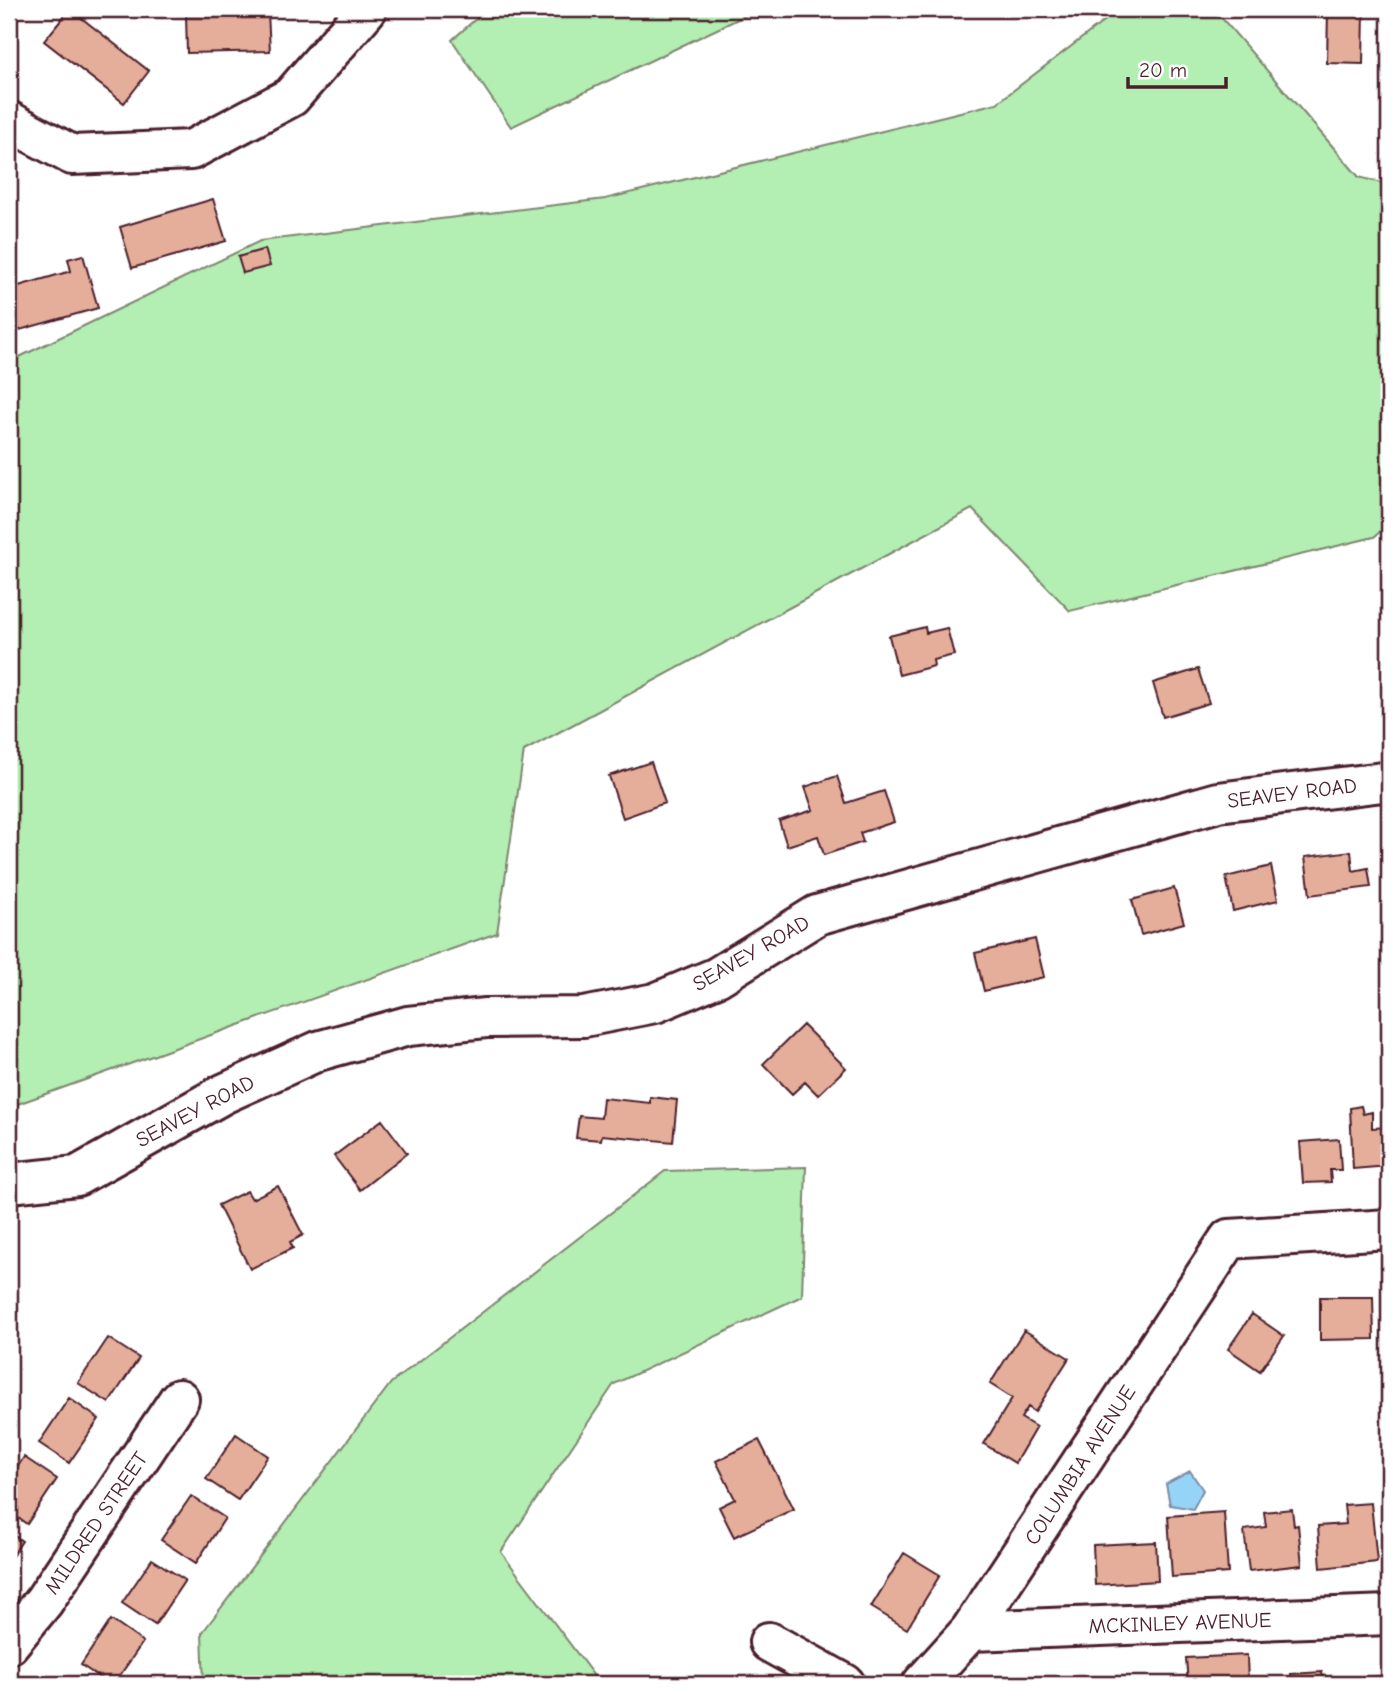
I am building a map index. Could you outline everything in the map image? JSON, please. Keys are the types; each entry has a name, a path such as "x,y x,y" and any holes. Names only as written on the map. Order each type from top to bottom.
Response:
{"street":[{"path":"9,121 72,155 191,150 291,97 367,9"},
{"name":"SEAVEY ROAD","path":"9,1183 77,1175 223,1094 318,1051 408,1026 486,1018 584,1017 655,1003 717,977 817,915 1218,802 1383,782 1389,784"},
{"name":"COLUMBIA AVENUE","path":"922,1684 970,1631 1229,1239 1389,1229"},
{"name":"MILDRED STREET","path":"9,1644 44,1601 179,1399"},
{"name":"MCKINLEY AVENUE","path":"970,1631 1389,1615"},
{"path":"769,1643 845,1684"}],"green space":[{"path":"487,9 759,9 511,127 452,40"},
{"path":"1120,9 1214,9 1359,177 1389,185 1389,524 1374,537 1070,611 972,509 524,751 497,933 9,1107 9,362 260,241 605,199 997,103"},
{"path":"806,1167 802,1296 614,1384 501,1552 600,1684 204,1684 202,1633 391,1383 665,1171"}],"water":[{"path":"1190,1471 1203,1490 1193,1509 1170,1505 1166,1484"}],"building":[{"path":"70,9 149,71 124,103 44,41"},
{"path":"1328,9 1364,9 1363,64 1327,63"},
{"path":"268,12 270,51 187,53 186,15"},
{"path":"213,199 226,241 132,268 120,227"},
{"path":"265,249 270,266 243,273 238,257"},
{"path":"83,255 98,308 9,333 9,270 15,287 71,271 68,259"},
{"path":"925,627 926,633 947,628 954,655 933,660 934,666 899,675 889,636"},
{"path":"1198,669 1209,703 1163,717 1153,683"},
{"path":"651,762 665,803 623,818 609,776"},
{"path":"837,776 846,803 884,791 894,822 860,833 863,842 824,855 818,836 787,846 779,821 813,810 805,787"},
{"path":"1351,851 1353,871 1368,868 1371,887 1310,895 1305,857"},
{"path":"1271,866 1278,900 1233,911 1226,877"},
{"path":"1174,888 1184,923 1141,935 1132,900"},
{"path":"1035,939 1044,977 984,991 975,953"},
{"path":"803,1025 846,1068 818,1095 805,1082 792,1094 763,1064"},
{"path":"650,1097 677,1100 673,1142 602,1135 601,1140 576,1138 579,1116 601,1118 603,1098 650,1103"},
{"path":"1361,1106 1363,1114 1372,1112 1372,1128 1389,1127 1389,1166 1353,1169 1350,1108"},
{"path":"382,1120 407,1153 360,1190 334,1156"},
{"path":"1339,1139 1341,1170 1330,1170 1331,1182 1303,1183 1300,1142"},
{"path":"278,1186 303,1235 290,1242 293,1248 250,1269 218,1205 247,1191 252,1199"},
{"path":"1320,1297 1373,1297 1374,1339 1320,1340"},
{"path":"1252,1314 1284,1336 1260,1371 1228,1349"},
{"path":"1024,1330 1069,1358 1035,1412 1028,1407 1021,1418 1036,1427 1015,1463 984,1444 1012,1398 990,1384"},
{"path":"108,1338 139,1358 109,1403 78,1383"},
{"path":"69,1398 99,1419 69,1463 39,1443"},
{"path":"236,1434 268,1456 238,1500 206,1479"},
{"path":"759,1440 794,1509 734,1537 719,1507 735,1499 716,1461"},
{"path":"24,1457 57,1479 27,1524 9,1512 9,1480"},
{"path":"191,1496 225,1518 196,1563 161,1540"},
{"path":"1371,1503 1377,1562 1321,1568 1318,1526 1346,1524 1344,1505"},
{"path":"1292,1509 1294,1526 1298,1525 1302,1565 1249,1571 1244,1530 1266,1527 1264,1512"},
{"path":"1224,1512 1228,1573 1172,1577 1168,1516"},
{"path":"9,1532 22,1541 9,1561"},
{"path":"1156,1542 1158,1581 1095,1585 1093,1545"},
{"path":"904,1553 940,1575 907,1629 871,1607"},
{"path":"152,1559 185,1580 155,1625 122,1603"},
{"path":"111,1620 143,1642 114,1684 109,1684 81,1665"},
{"path":"1247,1655 1248,1684 1188,1684 1186,1658"},
{"path":"1322,1672 1323,1680 1344,1679 1345,1684 1292,1684 1291,1674"},
{"path":"1389,1675 1389,1684 1365,1684 1365,1678"}]}
